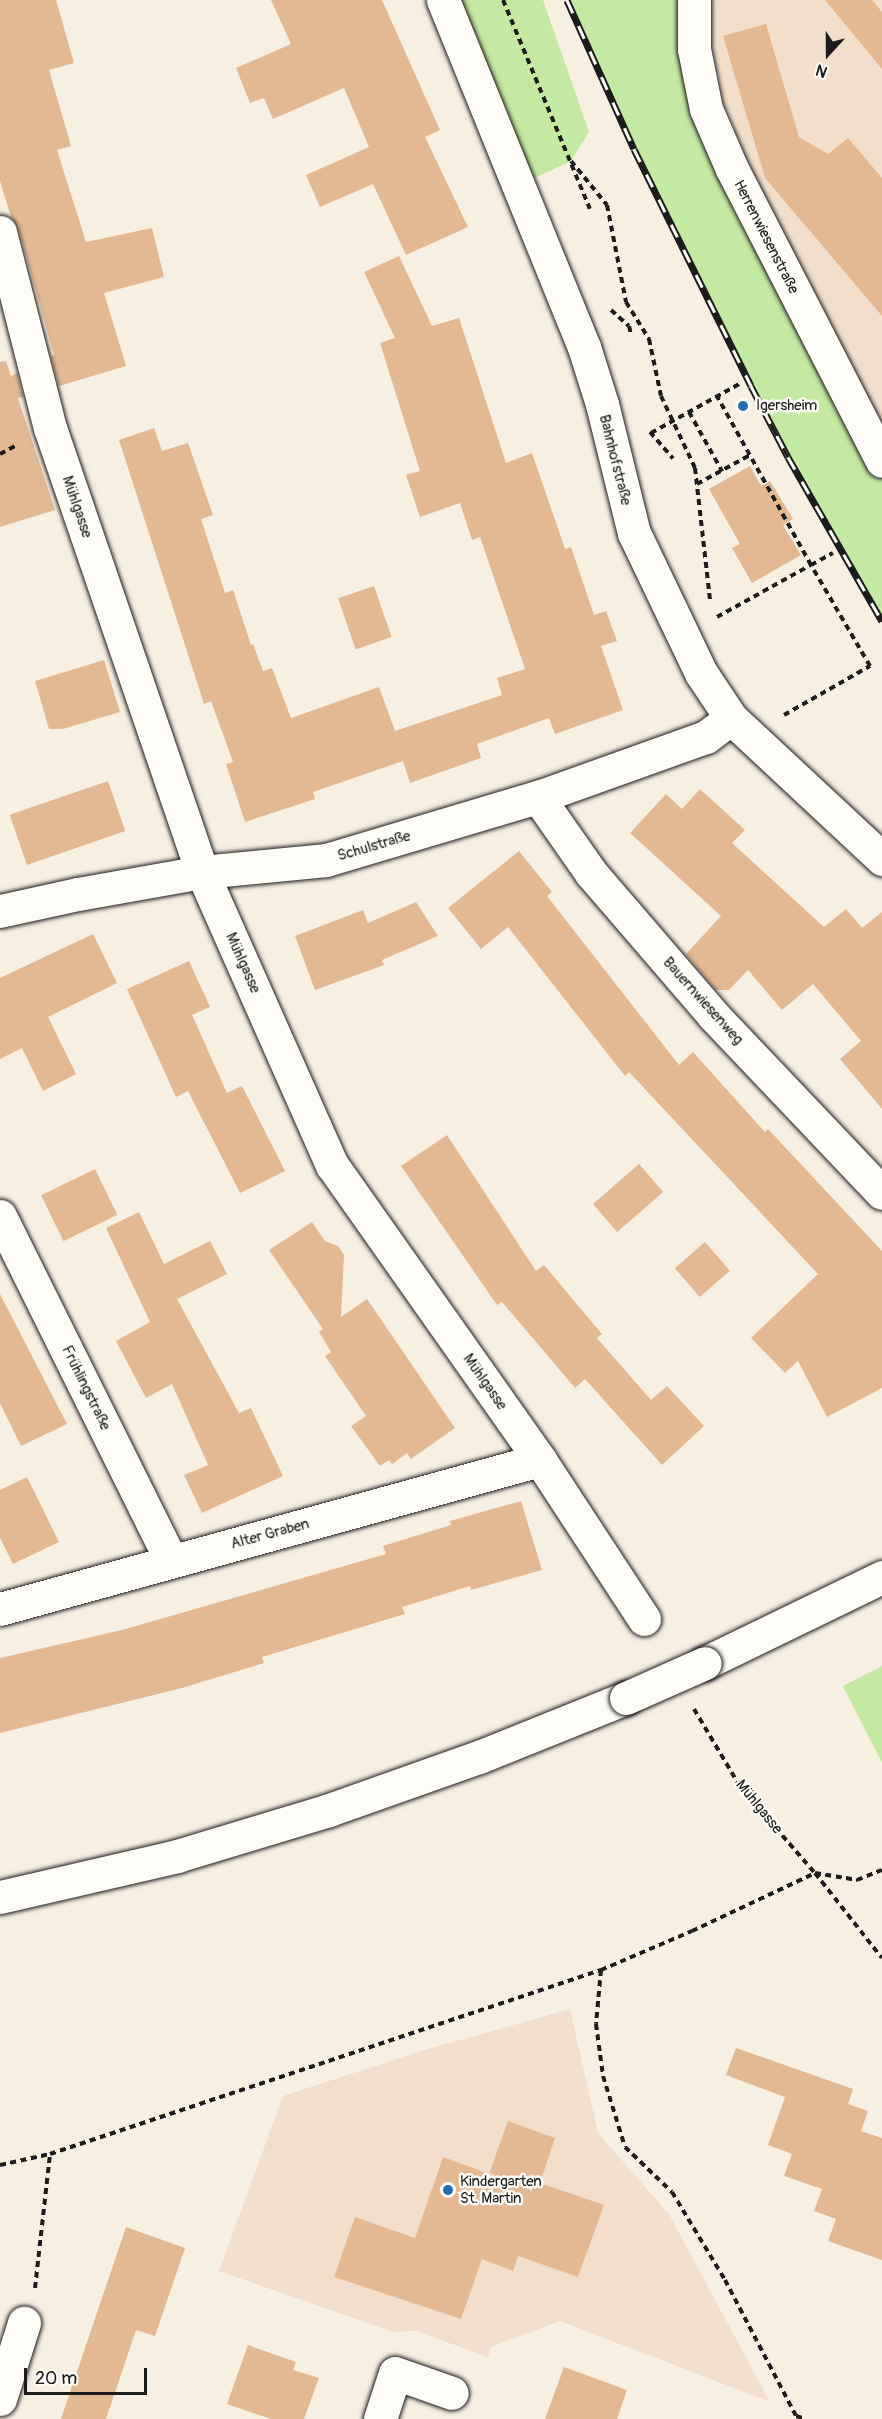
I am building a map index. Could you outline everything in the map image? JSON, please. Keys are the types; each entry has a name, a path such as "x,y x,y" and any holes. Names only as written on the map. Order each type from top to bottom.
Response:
{"street":[{"name":"Bahnhofstraße","path":"443,0 584,347 602,404 634,533 701,674 732,718 882,859"},
{"name":"Herrenwiesenstraße","path":"694,0 694,50 706,109 732,169 882,461"},
{"name":"Mühlgasse","path":"0,232 50,428 202,872 332,1165 540,1460 644,1619"},
{"name":"Schulstraße","path":"0,911 78,894 202,872 326,860 538,797 705,737 732,718"},
{"name":"Bauernwiesenweg","path":"538,797 591,873 713,1015 882,1193"},
{"name":"Frühlingstraße","path":"0,1216 171,1560"},
{"name":"Alter Graben","path":"0,1609 540,1460"},
{"path":"0,1897 177,1856 329,1810 479,1757 626,1698 705,1663 882,1577"},
{"path":"0,2399 24,2323"},
{"path":"380,2419 395,2373 452,2393"}],"path":[{"path":"503,0 590,209"},
{"path":"571,161 607,205 626,302 649,339 661,396 695,468 713,620 833,553"},
{"path":"607,306 629,326 631,334"},
{"path":"673,458 649,431 673,421 741,383"},
{"path":"717,396 870,666 792,711"},
{"path":"689,412 722,471"},
{"path":"698,484 750,455"},
{"name":"Mühlgasse","path":"691,1705 741,1788 815,1873 882,1958"},
{"path":"0,2164 50,2154 601,1970 692,1931 815,1873 857,1880 882,1870"},
{"path":"601,1970 596,2024 603,2076 625,2147 672,2192 725,2280 796,2416 806,2419"},
{"path":"24,2323 34,2303 50,2154"}],"shaded area":[{"path":"713,0 882,0 882,427 748,161 724,102 713,46"},
{"name":"Kindergarten St. Martin","path":"570,2009 598,2133 669,2214 770,2402 560,2321 491,2347 488,2357 416,2331 393,2332 219,2271 283,2096 421,2051"}],"green space":[{"path":"443,0 543,0 589,132 571,161 519,185"},
{"path":"567,0 694,0 694,49 882,461 882,621 788,457 751,386 634,149"},
{"path":"882,1666 882,1763 843,1686"}],"building":[{"path":"0,0 56,0 74,63 49,70 71,146 57,150 86,242 152,228 164,277 104,293 126,366 59,386 51,356 54,355 18,227 11,217 0,181"},
{"path":"271,0 382,0 440,130 425,137 468,227 406,255 373,184 320,207 306,175 369,147 344,88 273,119 264,98 250,103 236,68 291,44"},
{"path":"825,0 872,0 882,12 882,69"},
{"path":"766,24 799,137 828,154 848,138 882,178 882,316 765,178 723,36"},
{"path":"399,256 432,326 459,318 506,463 532,453 565,549 571,547 594,615 606,611 617,641 601,646 623,710 555,734 549,718 477,744 481,758 410,783 403,761 313,792 315,799 245,822 226,764 233,762 211,701 204,704 119,440 154,428 162,451 188,443 213,515 201,519 225,593 233,590 251,645 253,644 263,671 272,668 291,718 379,687 395,731 502,695 497,678 525,669 480,537 472,540 460,503 420,517 406,475 420,471 380,343 395,338 364,272"},
{"path":"6,361 11,376 17,373 23,397 18,398 55,510 0,527 0,362"},
{"path":"750,466 761,486 770,481 793,519 783,525 801,555 752,583 732,548 740,544 709,489"},
{"path":"374,586 392,637 356,649 338,598"},
{"path":"104,660 120,712 63,729 49,729 35,681"},
{"path":"108,781 125,831 27,865 10,815"},
{"path":"700,789 745,830 732,843 824,927 846,909 862,928 882,912 882,1109 840,1059 861,1041 813,984 782,1010 748,970 729,990 716,990 686,954 721,916 630,833 666,794 682,809"},
{"path":"519,851 552,892 547,896 679,1065 693,1052 765,1132 768,1129 882,1251 882,1388 827,1417 798,1361 785,1373 751,1338 818,1274 629,1072 625,1076 508,927 481,949 448,908"},
{"path":"416,902 438,936 382,960 384,965 315,990 295,936 363,910 368,923"},
{"path":"93,934 117,983 48,1017 76,1074 43,1091 22,1048 0,1059 0,978"},
{"path":"189,961 210,1007 192,1015 227,1093 242,1086 285,1171 240,1193 188,1091 176,1097 127,989"},
{"path":"447,1135 536,1271 544,1265 602,1334 597,1338 651,1400 667,1386 704,1426 662,1465 585,1379 575,1388 502,1302 497,1305 401,1166"},
{"path":"639,1164 663,1192 617,1232 593,1204"},
{"path":"95,1169 117,1215 63,1241 41,1195"},
{"path":"139,1212 164,1264 210,1241 227,1274 177,1299 239,1413 251,1408 283,1476 202,1513 184,1475 208,1465 172,1384 146,1398 116,1341 150,1322 106,1228"},
{"path":"312,1222 325,1241 338,1246 344,1255 341,1317 367,1299 455,1428 411,1459 407,1453 392,1464 389,1460 380,1466 351,1426 366,1416 325,1356 331,1352 319,1332 323,1329 269,1250"},
{"path":"705,1242 730,1271 700,1297 675,1268"},
{"path":"0,1294 67,1424 21,1446 0,1403"},
{"path":"27,1477 59,1542 13,1564 0,1538 0,1490"},
{"path":"521,1501 542,1570 471,1590 470,1586 402,1607 405,1614 262,1657 264,1663 182,1688 0,1733 0,1658 122,1630 386,1554 383,1546 451,1525 450,1521"},
{"path":"736,2048 853,2089 848,2104 868,2111 861,2131 882,2138 882,2260 828,2241 836,2219 814,2211 822,2189 784,2176 792,2154 768,2145 785,2097 726,2075"},
{"path":"508,2121 555,2138 540,2183 604,2205 578,2277 518,2256 513,2271 482,2259 461,2319 334,2277 355,2217 415,2238 443,2157 489,2174"},
{"path":"126,2227 185,2248 155,2336 136,2330 106,2419 61,2419"},
{"path":"248,2345 296,2362 293,2370 319,2378 304,2419 271,2419 227,2404"},
{"path":"564,2367 627,2390 617,2419 545,2419"}],"railway":[{"path":"567,0 634,149 751,386 788,457 882,621"}],"place":[{"name":"Igersheim","path":"743,406"},
{"name":"Kindergarten St. Martin","path":"448,2190"}]}
